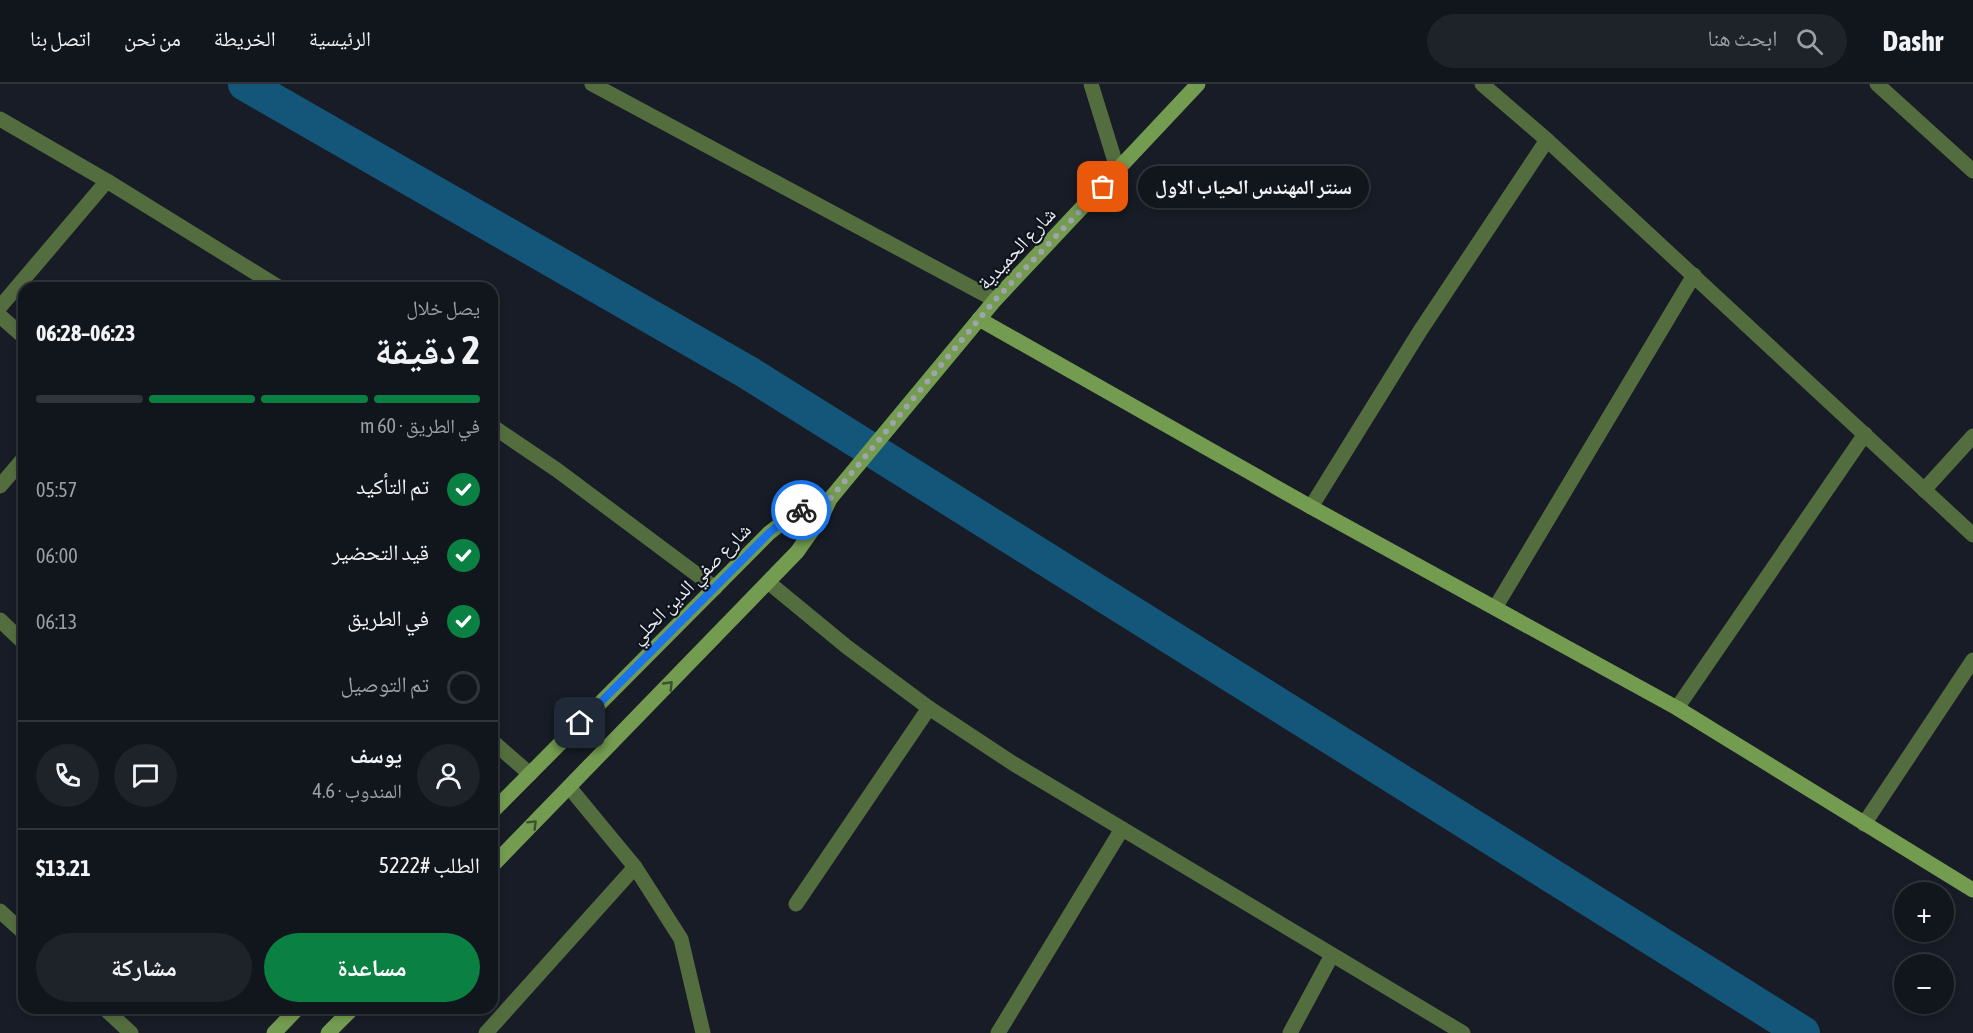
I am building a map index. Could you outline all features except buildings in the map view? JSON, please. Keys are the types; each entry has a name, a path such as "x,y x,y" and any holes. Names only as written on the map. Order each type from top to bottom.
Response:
{"street":[{"path":"592,84 995,300"},
{"path":"1091,84 1118,171"},
{"name":"شارع الحميدية","path":"830,499 995,300 1198,84"},
{"path":"1482,84 1547,140 1694,275 1973,535"},
{"path":"1876,84 1973,171"},
{"path":"0,119 107,181 270,282"},
{"path":"1311,507 1420,331 1547,140"},
{"path":"21,282 107,181"},
{"path":"1495,608 1694,275"},
{"path":"0,307 18,286"},
{"path":"0,316 18,332"},
{"path":"979,320 1311,507 1677,708 1973,890"},
{"path":"498,430 557,470 715,588"},
{"path":"1677,708 1865,434"},
{"path":"1924,490 1973,436"},
{"path":"0,486 18,465"},
{"path":"498,860 797,552 810,535 830,499"},
{"name":"شارع صفي الدين الحلي","path":"498,806 769,533 787,518 808,506 830,499"},
{"path":"768,582 847,647 929,708 1014,764 1463,1033"},
{"path":"0,621 18,638"},
{"path":"1864,824 1973,660"},
{"path":"796,904 929,708"},
{"path":"498,746 530,774"},
{"path":"569,788 635,867 681,939 703,1033"},
{"path":"998,1033 1122,829"},
{"path":"486,1033 635,867"},
{"path":"0,911 18,928"},
{"path":"1290,1033 1332,955"},
{"path":"110,1014 130,1033"},
{"path":"274,1033 292,1014"},
{"path":"328,1033 346,1014"}],"waterway":[{"path":"245,84 747,372 1803,1033"}],"way so far":[{"path":"801,510 830,499 995,300 1103,187"}],"place":[{"name":"سنتر المهندس الحياب الاول","path":"1103,187"}],"route":[{"path":"580,723 769,533 801,510"}]}
